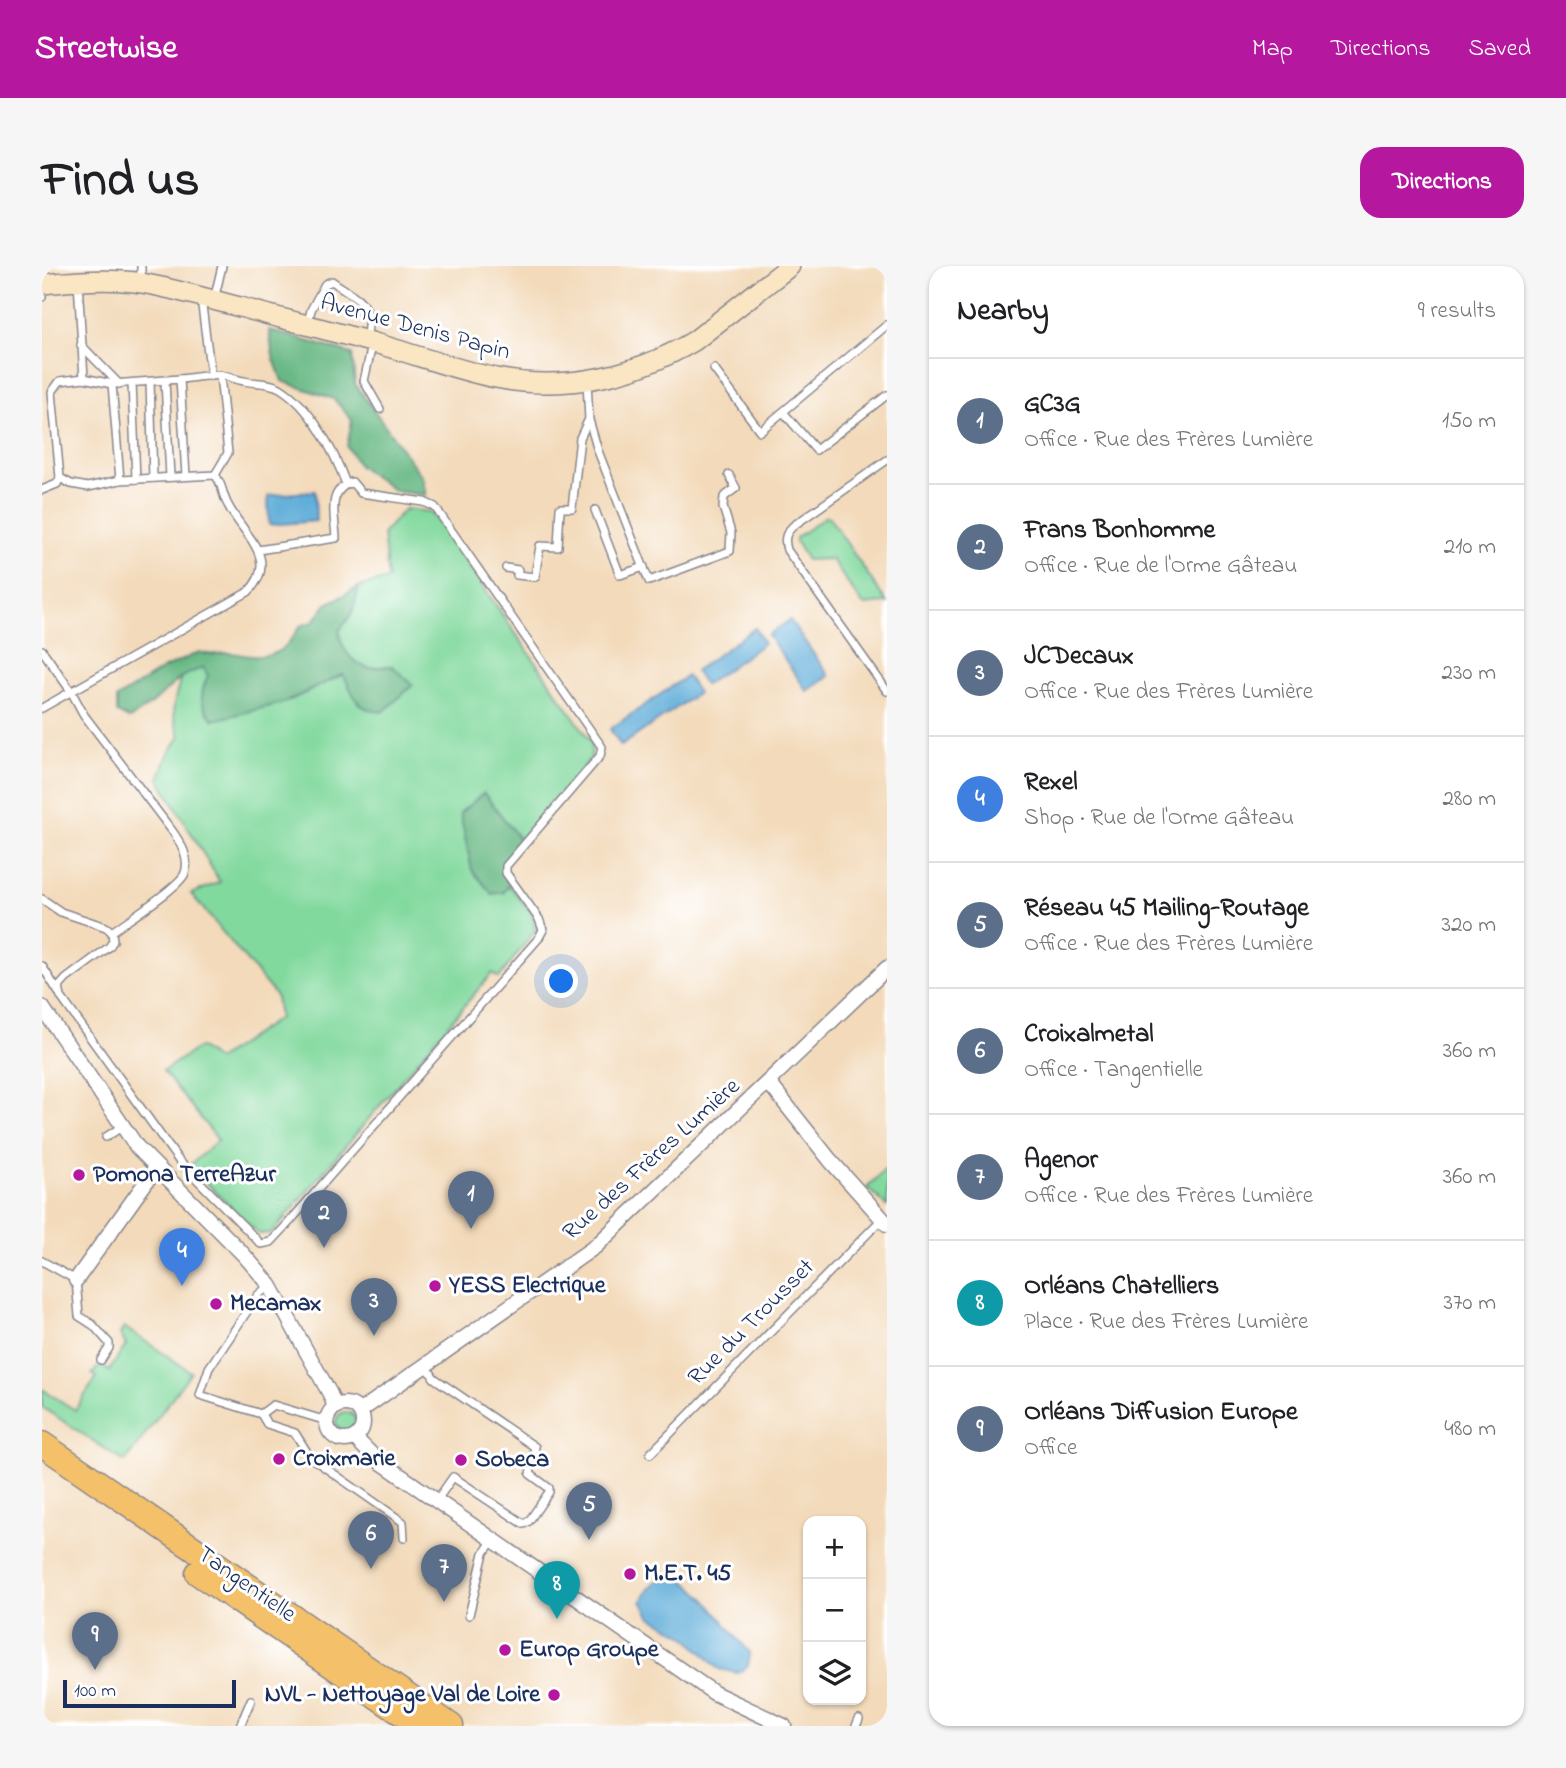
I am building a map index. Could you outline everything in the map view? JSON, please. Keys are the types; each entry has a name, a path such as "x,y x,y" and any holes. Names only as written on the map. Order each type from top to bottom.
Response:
{"highway":[{"name":"Tangentielle","path":"42,1444 452,1726"},
{"name":"Tangentielle","path":"42,1464 420,1726"}],"main road":[{"name":"Avenue Denis Papin","path":"42,284 141,275 207,299 497,378 566,382 628,371 679,350 790,266"}],"street":[{"name":"Rue des Frères Lumière","path":"360,1411 596,1246 887,968"},
{"path":"42,1007 137,1147 270,1285 335,1407"},
{"path":"769,1083 884,1222"},
{"path":"76,1280 156,1168"},
{"path":"348,1404 360,1411 364,1423 355,1438 338,1440 330,1432 327,1421 335,1407 348,1404"},
{"path":"355,1438 375,1458 714,1693 775,1724"}],"lane":[{"path":"215,475 228,453 207,299 222,266"},
{"path":"78,281 84,379"},
{"path":"307,325 311,310 325,284 332,281 365,305 369,314 369,342 364,381 380,409"},
{"path":"42,290 42,298"},
{"path":"714,369 760,431 887,325"},
{"path":"81,345 115,384 120,480"},
{"path":"42,490 57,484 60,478 51,392 60,381 84,379 115,384 216,376 246,382 261,381 278,387 292,397 318,428 336,457 346,484"},
{"path":"180,379 186,476"},
{"path":"587,380 589,421 598,451 649,580 730,551 731,533 723,507 724,497 736,488 729,475"},
{"path":"165,381 170,477"},
{"path":"150,382 153,478"},
{"path":"132,383 136,479"},
{"path":"42,386 51,392"},
{"path":"784,413 816,450 887,395"},
{"path":"506,568 518,570 517,575 535,577 540,546 558,547 560,508 572,508 580,438 589,421"},
{"path":"887,460 793,526 786,533 785,541 788,550 887,691"},
{"path":"60,478 71,484 88,487 120,480 215,475"},
{"path":"42,708 248,592 255,585 261,567 258,550 226,502 220,481 215,475"},
{"path":"42,966 61,997 179,1161 261,1244 271,1242 285,1227 538,939 543,930 539,919 506,873 506,866 600,756 602,747 435,508 425,502 361,493 352,482 341,486 334,496 336,538 258,550"},
{"path":"595,510 620,575 644,567"},
{"path":"42,650 71,691 84,715 173,832 186,857 185,873 181,879 112,932"},
{"path":"42,899 61,912 106,927 112,932 113,941 109,947 66,979 60,987 61,997"},
{"path":"106,1137 123,1126"},
{"name":"Rue du Trousset","path":"650,1454 884,1222"},
{"path":"42,1261 76,1280 79,1315 93,1325 109,1343 109,1348 101,1360"},
{"path":"270,1285 258,1294 209,1368 200,1395 261,1414 267,1424 295,1433 310,1457 403,1522 404,1538"},
{"path":"426,1365 434,1378 535,1447 530,1474 549,1488 529,1521 524,1524 453,1477 436,1501"},
{"path":"261,1414 273,1405 327,1421"},
{"path":"469,1615 484,1553 493,1540"},
{"path":"240,1726 251,1700"}],"green space":[{"path":"269,330 352,354 355,384 422,477 426,495 395,491 359,466 347,447 352,420 334,399 282,381 273,356"},
{"path":"405,509 431,512 592,743 591,758 520,840 484,794 504,892 509,885 532,913 536,929 499,978 492,973 272,1233 259,1234 189,1166 218,1140 163,1071 199,1047 217,1060 279,1018 276,996 191,894 220,882 159,779 168,755 180,736 174,713 181,677 203,666 209,675 204,688 203,704 214,720 286,702 344,674 358,703 392,666 369,668 357,663 345,649 339,631 352,613 359,587 388,579 383,533"},
{"path":"826,516 887,603 863,605 831,559 807,560 796,538"},
{"path":"359,587 352,613 339,631 345,649 352,659 363,666 392,666 413,685 383,712 361,705 343,674 286,702 214,720 203,704 202,693 208,675 203,667 181,677 153,703 129,719 117,713 117,698 163,669 199,652 250,656 276,653 287,645 300,626 313,622 327,604"},
{"path":"484,793 520,840 502,867 509,885 504,892 492,894 472,870 460,813"},
{"path":"887,1167 887,1206 867,1188"},
{"path":"124,1327 191,1372 125,1462 42,1407 42,1389 75,1410 97,1377 92,1374 100,1365 109,1371 126,1345 120,1334"},
{"path":"342,1412 350,1412 356,1422 350,1432 342,1432 336,1426 336,1418"}],"water":[{"path":"315,491 316,521 269,525 268,496"},
{"path":"790,620 829,676 807,691 768,635"},
{"path":"755,628 764,643 705,685 695,671"},
{"path":"687,676 698,693 621,746 610,729"},
{"path":"677,1576 707,1601 750,1652 748,1666 737,1673 719,1669 685,1636 650,1616 642,1601 648,1590 655,1582"}],"place":[{"name":"Pomona TerreAzur","path":"79,1175"},
{"name":"GC3G","path":"471,1229"},
{"name":"Frans Bonhomme","path":"324,1248"},
{"name":"Rexel","path":"182,1286"},
{"name":"YESS Electrique","path":"435,1286"},
{"name":"Mecamax","path":"216,1304"},
{"name":"JCDecaux","path":"374,1336"},
{"name":"Croixmarie","path":"279,1459"},
{"name":"Sobeca","path":"461,1460"},
{"name":"Réseau 45 Mailing-Routage","path":"589,1540"},
{"name":"Croixalmetal","path":"371,1569"},
{"name":"M.E.T. 45","path":"630,1574"},
{"name":"Agenor","path":"444,1602"},
{"name":"Orléans Chatelliers","path":"557,1619"},
{"name":"Europ Groupe","path":"505,1650"},
{"name":"Orléans Diffusion Europe","path":"95,1670"},
{"name":"NVL - Nettoyage Val de Loire","path":"554,1695"}]}
